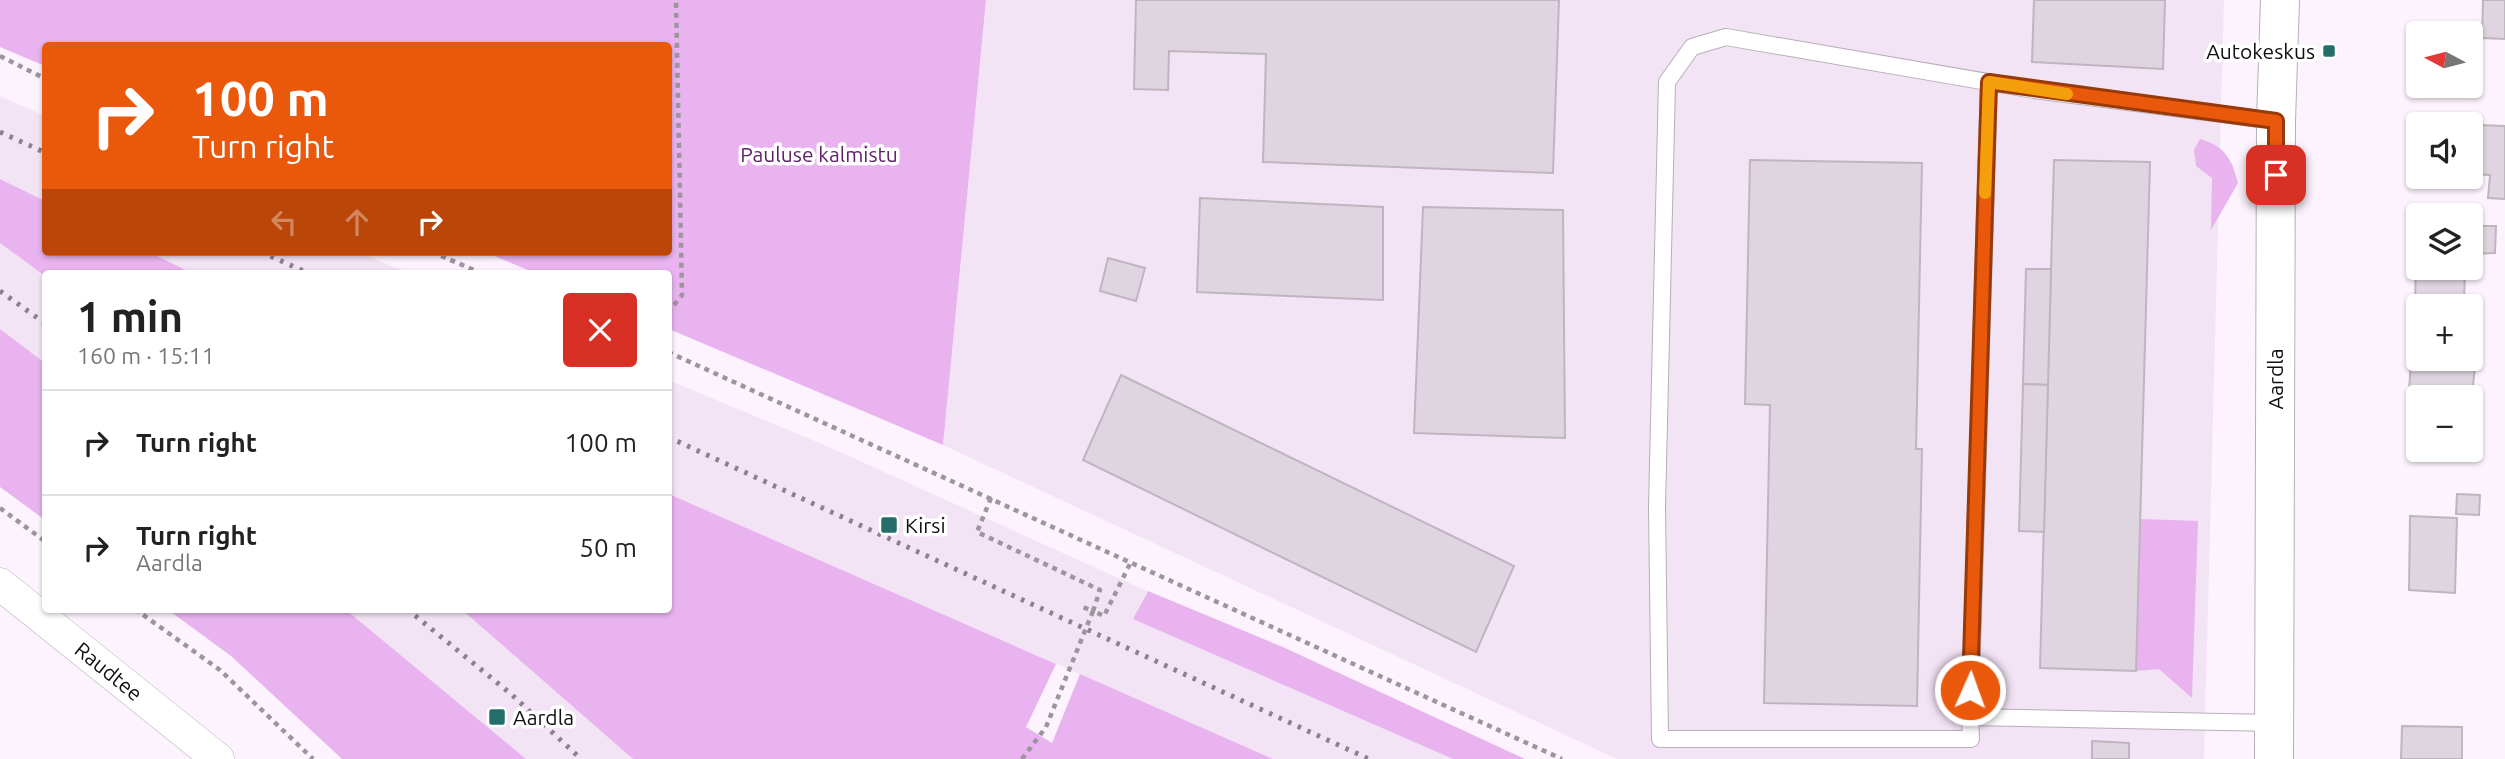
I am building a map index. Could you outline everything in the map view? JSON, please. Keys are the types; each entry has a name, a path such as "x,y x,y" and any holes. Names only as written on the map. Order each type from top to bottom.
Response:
{"street":[{"name":"Aardla","path":"2274,741 2276,121 2280,0"},
{"name":"Raudtee","path":"0,584 218,759"}],"lane":[{"path":"1989,82 1971,739 1660,739 1657,507 1667,82 1692,47 1726,37 1989,82 2276,121"},
{"path":"1970,717 2274,741"}],"path":[{"path":"672,308 682,295 676,0"},
{"path":"0,56 42,77"},
{"path":"441,256 474,270"},
{"path":"672,354 1562,759"},
{"path":"991,498 977,531 1100,590 1046,727 1022,759"},
{"path":"0,508 42,539"},
{"path":"1080,606 1104,616 1131,562"},
{"path":"141,613 220,670 313,759"}],"shaded area":[{"path":"986,0 2224,0 2204,759 1617,759 943,445"},
{"path":"0,96 42,115 42,200 0,179"},
{"path":"0,243 42,274 42,361 0,329"},
{"path":"157,256 367,256 402,270 186,270"},
{"path":"672,382 827,446 1147,591 1134,618 1453,759 1273,759 672,495"},
{"path":"350,613 466,613 633,759 526,759"}],"green space":[{"name":"Pauluse kalmistu","path":"0,0 986,0 943,445 672,330 672,270 528,270 495,256 672,256 672,42 42,42 42,65 0,47"},
{"path":"2200,139 2216,145 2226,155 2238,183 2211,230 2212,178 2196,166 2194,150"},
{"path":"0,179 42,200 42,256 157,256 186,270 42,270 42,274 0,243"},
{"path":"0,329 42,361 42,518 0,487"},
{"path":"672,495 1056,664 1026,727 1052,743 1080,674 1273,759 633,759 466,613 672,613"},
{"path":"2140,519 2198,521 2192,698 2159,669 2136,671"},
{"path":"1148,591 1285,648 1525,759 1453,759 1133,619"},
{"path":"172,613 350,613 526,759 342,759 231,656"}],"building":[{"path":"1136,0 1559,0 1553,173 1263,162 1266,54 1169,51 1168,90 1134,89"},
{"path":"2034,0 2165,0 2163,69 2032,62"},
{"path":"2483,0 2505,0 2505,39 2483,38"},
{"path":"2483,125 2505,126 2505,199 2488,198 2490,175 2483,175"},
{"path":"1750,160 1922,163 1916,449 1922,449 1917,706 1764,703 1770,405 1745,404"},
{"path":"2054,160 2150,162 2136,671 2040,668"},
{"path":"1200,198 1383,207 1383,300 1197,292"},
{"path":"1423,207 1563,210 1565,438 1414,433"},
{"path":"2483,226 2496,226 2495,253 2483,254"},
{"path":"1108,258 1145,268 1136,301 1100,291"},
{"path":"2026,269 2051,269 2048,385 2023,384"},
{"path":"2416,280 2465,280 2464,294 2415,294"},
{"path":"2410,371 2474,371 2473,385 2409,385"},
{"path":"1121,375 1514,566 1476,652 1083,460"},
{"path":"2023,384 2048,385 2044,532 2019,531"},
{"path":"2457,494 2480,495 2479,515 2456,514"},
{"path":"2410,516 2457,518 2455,593 2409,590"},
{"path":"2402,726 2462,727 2462,759 2401,759"},
{"path":"2092,741 2129,743 2129,759 2092,759"}],"railway":[{"path":"0,132 42,151"},
{"path":"270,256 301,270"},
{"path":"0,291 42,321"},
{"path":"672,439 1369,759"},
{"path":"412,613 511,694 581,759"}],"slow traffic":[{"path":"1985,193 1989,82 2067,94"}],"place":[{"name":"Autokeskus","path":"2329,51"},
{"name":"Kirsi","path":"889,525"},
{"name":"Aardla","path":"497,717"}],"route":[{"path":"1970,690 1989,82 2276,121 2276,175"}]}
